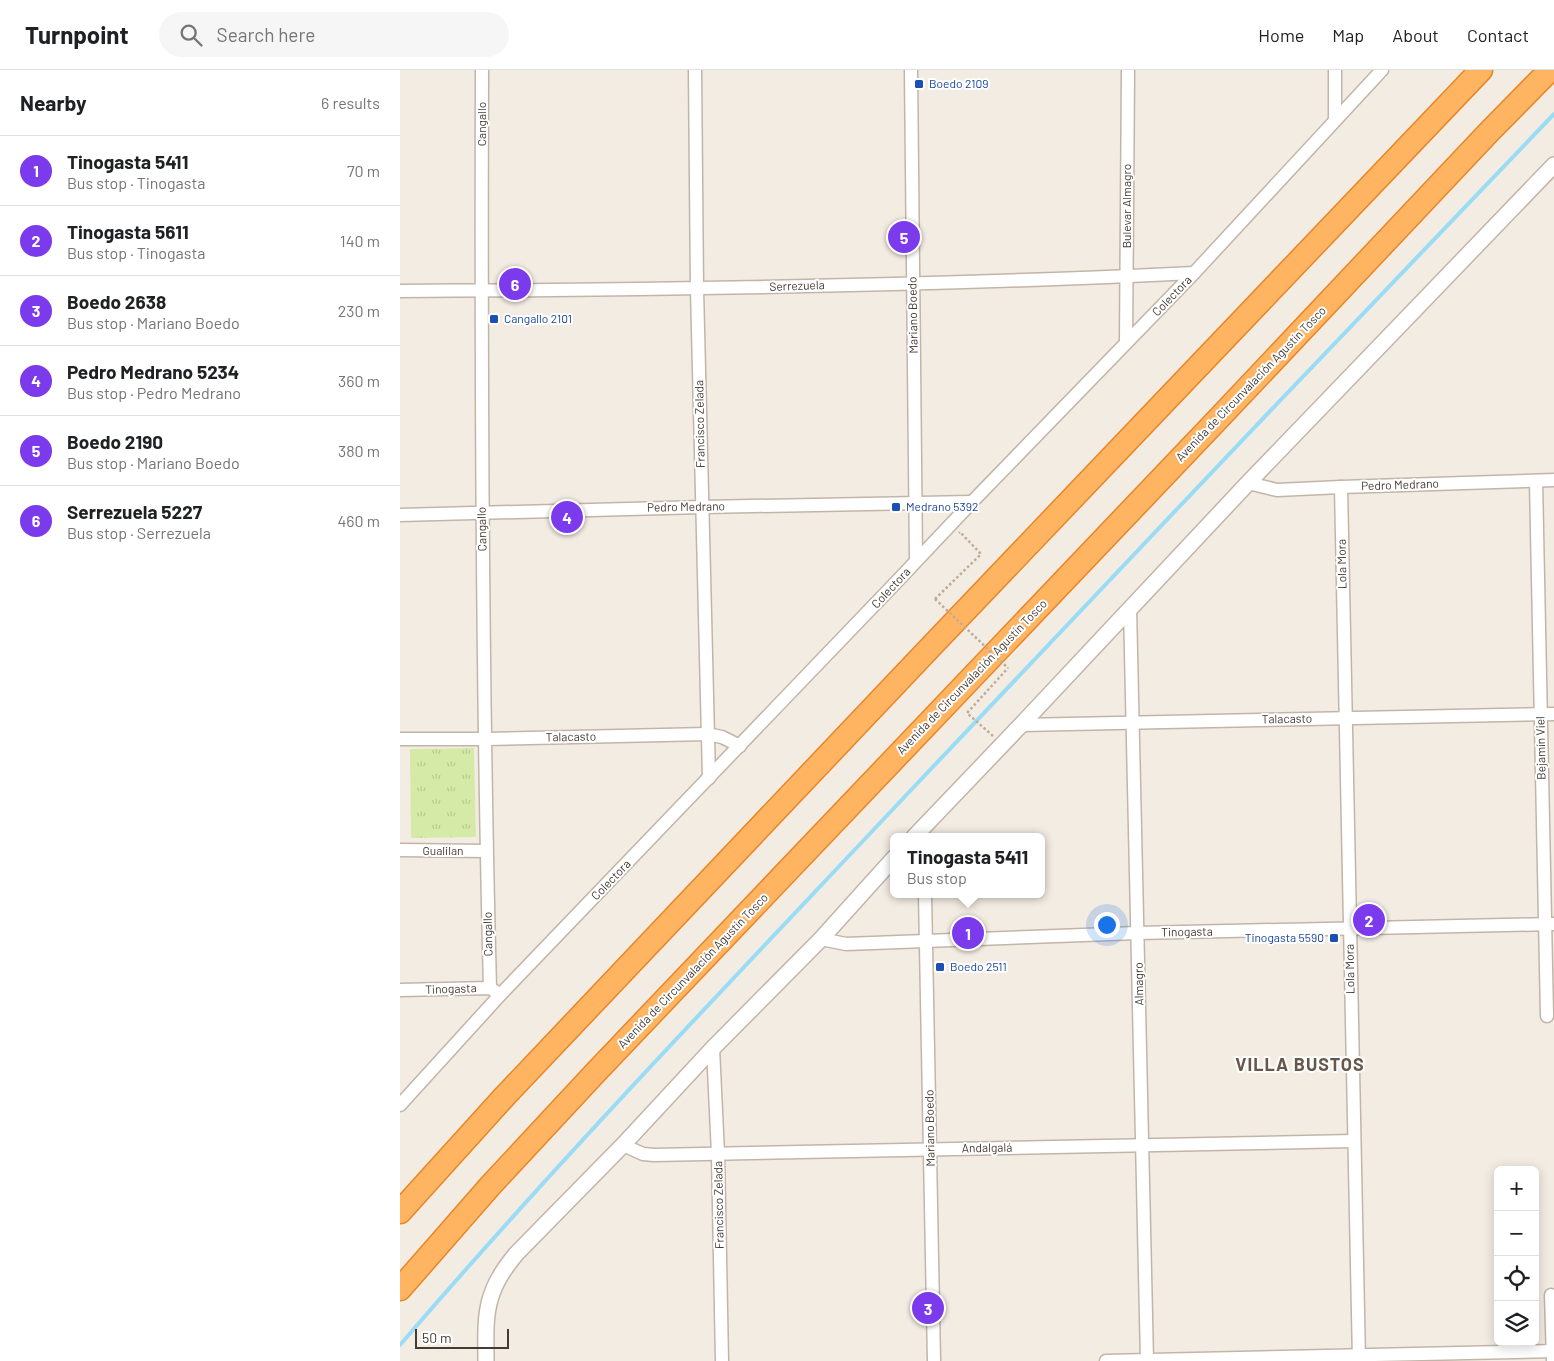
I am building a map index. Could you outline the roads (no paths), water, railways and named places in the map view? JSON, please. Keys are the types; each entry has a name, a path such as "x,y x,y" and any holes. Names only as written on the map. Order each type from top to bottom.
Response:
{"highway":[{"path":"400,1212 460,1144 922,655 1481,70"},
{"name":"Avenida de Circunvalación Agustín Tosco","path":"400,1290 490,1186 596,1072 1550,70"}],"street":[{"name":"Cangallo","path":"482,70 482,513 486,851 495,992"},
{"name":"Francisco Zelada","path":"694,70 697,289 709,778"},
{"name":"Mariano Boedo","path":"911,70 916,560"},
{"name":"Bulevar Almagro","path":"1126,343 1128,70"},
{"path":"1335,70 1335,120"},
{"name":"Colectora","path":"400,1105 495,992 740,746 916,560 1194,273 1382,70"},
{"path":"920,833 1130,608 1554,164"},
{"name":"Serrezuela","path":"400,291 697,289 1194,273"},
{"name":"Pedro Medrano","path":"1248,484 1277,490 1554,480"},
{"name":"Bejamín Viel","path":"1536,481 1541,714 1550,924 1547,1016"},
{"name":"Lola Mora","path":"1341,487 1359,1358"},
{"name":"Pedro Medrano","path":"400,516 702,507 972,502"},
{"name":"Almagro","path":"1130,608 1146,1361"},
{"name":"Talacasto","path":"1021,725 1554,714"},
{"name":"Talacasto","path":"400,739 707,734 722,737 740,746"},
{"name":"Gualilan","path":"400,850 486,851"},
{"path":"486,1361 489,1304 493,1290 502,1273 516,1254 623,1145 713,1048 821,939 890,862"},
{"name":"Mariano Boedo","path":"925,898 934,1361"},
{"name":"Tinogasta","path":"821,939 846,944 1137,933 1550,924"},
{"name":"Tinogasta","path":"400,990 495,992"},
{"name":"Francisco Zelada","path":"713,1048 718,1154 722,1361"},
{"name":"Andalgalá","path":"623,1145 643,1154 654,1156 1354,1141"},
{"path":"1106,1361 1553,1355 1551,1295"}],"waterway":[{"path":"400,1345 525,1203 717,996 1392,282 1554,114"}],"place":[{"name":"Boedo 2109","path":"919,84"},
{"name":"Boedo 2190","path":"904,237"},
{"name":"Serrezuela 5227","path":"515,284"},
{"name":"Cangallo 2101","path":"494,319"},
{"name":"Medrano 5392","path":"896,507"},
{"name":"Pedro Medrano 5234","path":"567,517"},
{"name":"Tinogasta 5611","path":"1369,920"},
{"name":"Tinogasta 5411","path":"968,933"},
{"name":"Tinogasta 5590","path":"1334,938"},
{"name":"Boedo 2511","path":"940,967"},
{"name":"Boedo 2638","path":"928,1308"}],"district":[{"name":"VILLA BUSTOS","path":"1300,1065"}]}
